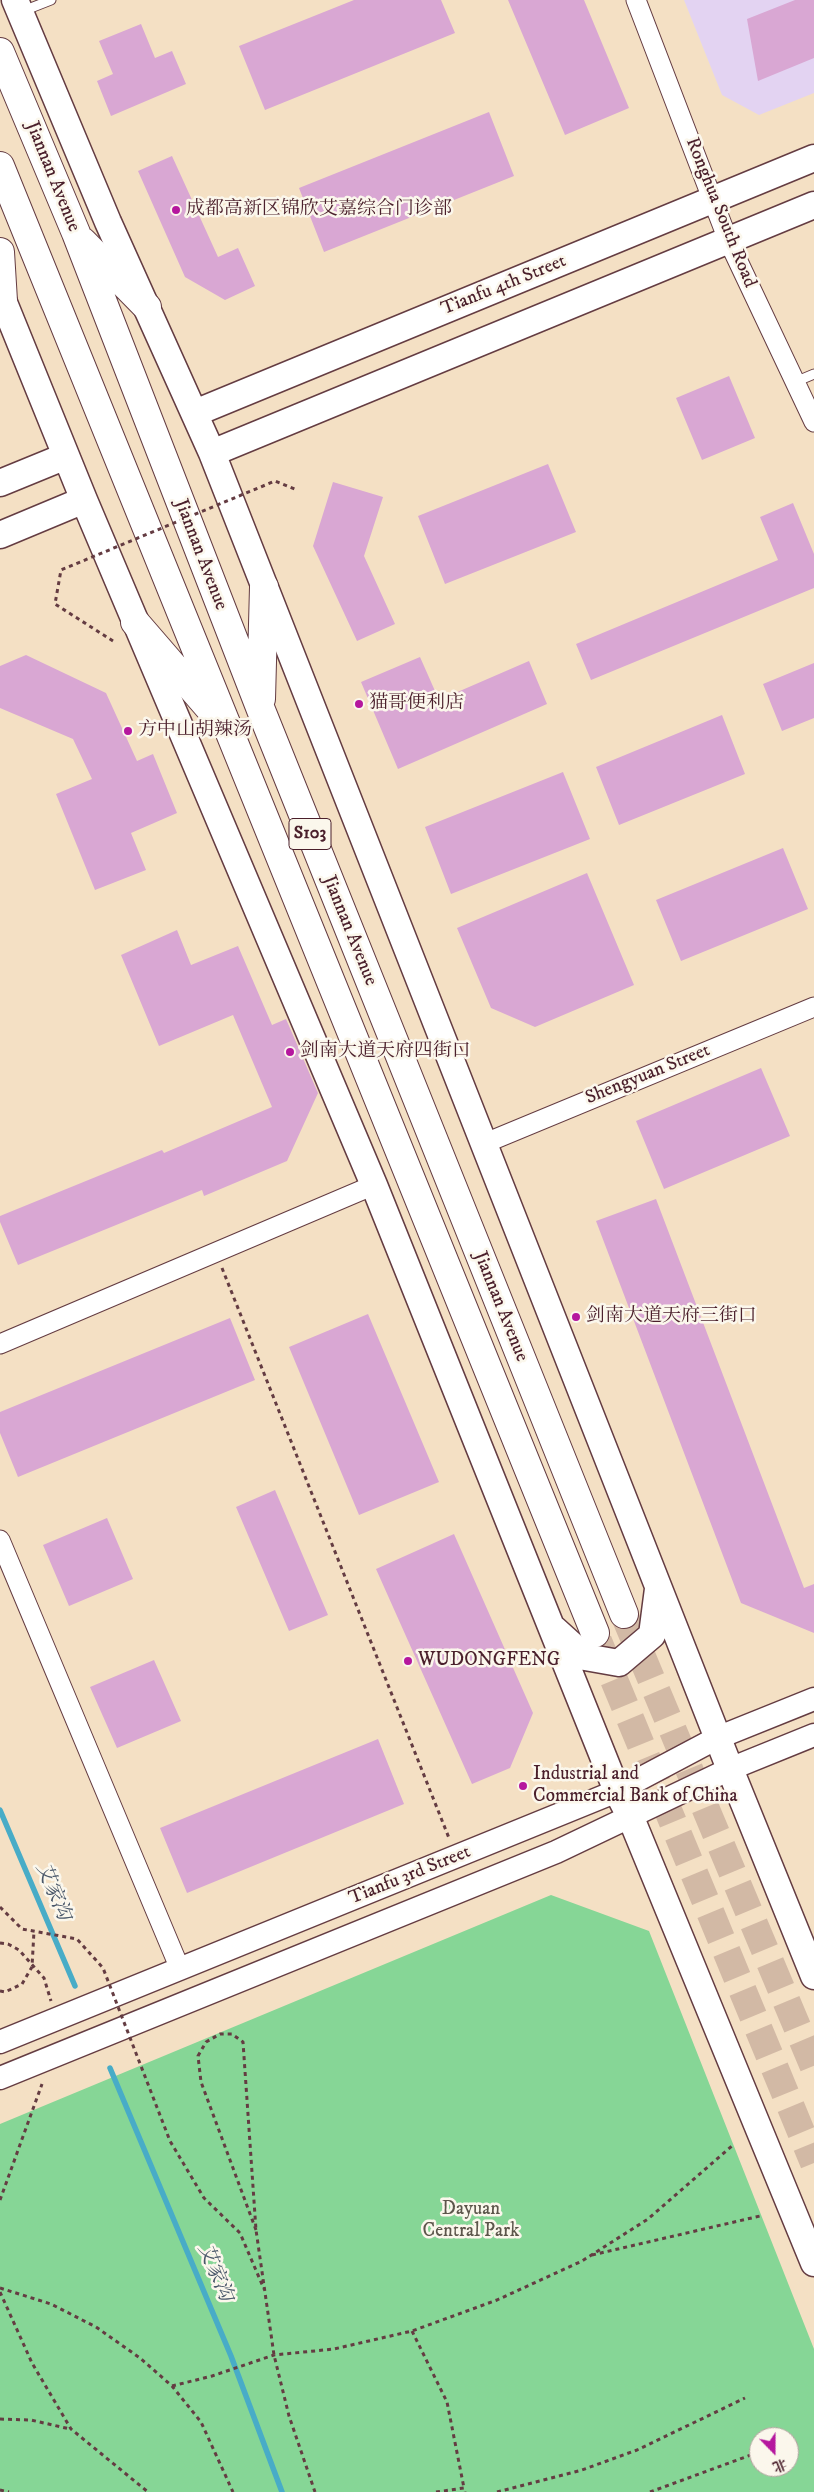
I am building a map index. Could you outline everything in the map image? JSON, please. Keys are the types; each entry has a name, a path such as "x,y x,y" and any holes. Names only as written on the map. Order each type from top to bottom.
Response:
{"highway":[{"name":"Jiannan Avenue","path":"0,52 76,234 260,710 624,1614"},
{"name":"Jiannan Avenue","path":"0,166 595,1633"},
{"path":"76,234 147,307"},
{"path":"0,252 2,297"},
{"path":"260,710 264,587"},
{"path":"135,622 226,727"}],"main road":[{"path":"17,6 108,222 212,453 658,1587 814,1976"},
{"name":"Tianfu 4th Street","path":"195,413 814,158"},
{"path":"212,453 814,205"},
{"path":"2,297 135,622 374,1185 617,1791 631,1818 814,2263"},
{"path":"0,483 66,456"},
{"path":"0,535 84,500"},
{"path":"550,1625 585,1657 619,1663 652,1635 658,1587"}],"street":[{"name":"Ronghua South Road","path":"636,0 728,240 814,422"},
{"name":"Shengyuan Street","path":"483,1144 814,1007"},
{"path":"0,1344 374,1185"},
{"path":"0,1540 180,1969"},
{"name":"Tianfu 3rd Street","path":"0,2042 617,1791 718,1738 814,1699"},
{"name":"Tianfu 3rd Street","path":"0,2078 556,1852 631,1818 730,1769 814,1735"}],"lane":[{"path":"17,6 51,0"},
{"path":"795,382 814,374"}],"path":[{"path":"113,641 55,604 61,570 275,481 297,490"},
{"path":"216,1253 456,1857"},
{"path":"0,1907 22,1928 78,1939 103,1968 170,2141 204,2198 240,2233 264,2289"},
{"path":"0,1991 5,1992 22,1984 32,1967 34,1931"},
{"path":"0,1943 8,1944 19,1950 44,1978 57,2019"},
{"path":"256,2230 201,2082 198,2056 206,2042 220,2034 232,2034 243,2042 256,2230 274,2355 289,2416 315,2492"},
{"path":"0,2200 52,2057"},
{"path":"172,2386 212,2376 274,2355 334,2349 412,2331 497,2300 589,2256 648,2219 732,2145"},
{"path":"589,2256 760,2216"},
{"path":"0,2288 51,2304 96,2327 140,2358 172,2386 201,2422 233,2492"},
{"path":"0,2292 32,2363 71,2429 148,2492"},
{"path":"412,2331 448,2402 464,2490 436,2492"},
{"path":"497,2492 582,2470 637,2450 690,2427 745,2398"},
{"path":"0,2419 31,2420 71,2429"},
{"path":"650,2492 749,2456"},
{"path":"0,2490 9,2492"}],"shaded area":[{"path":"684,0 814,0 814,93 759,115 722,95"}],"green space":[{"name":"Dayuan Central Park","path":"551,1895 649,1931 814,2349 814,2492 0,2492 0,2124"}],"building":[{"path":"354,0 441,0 455,33 265,110 239,46"},
{"path":"508,0 584,0 629,108 565,135"},
{"path":"795,0 814,0 814,58 758,81 747,19"},
{"path":"141,24 155,58 172,51 186,84 111,116 97,81 113,74 99,41"},
{"path":"489,112 514,176 324,252 299,188"},
{"name":"成都高新区锦欣艾嘉综合门诊部","path":"172,156 218,257 238,248 255,286 225,300 185,277 138,171"},
{"path":"729,376 755,438 702,460 676,398"},
{"path":"548,464 576,532 445,584 418,516"},
{"path":"333,482 383,497 364,556 395,624 357,641 313,546"},
{"path":"793,503 814,554 814,588 591,680 576,644 778,560 760,517"},
{"path":"26,655 106,693 137,761 153,754 177,813 131,833 146,870 95,890 56,794 92,779 73,739 0,708 0,666"},
{"path":"420,657 439,700 529,661 547,704 398,769 361,682"},
{"path":"814,663 814,718 782,731 763,684"},
{"path":"722,715 745,774 619,825 596,767"},
{"path":"563,772 590,839 451,894 425,827"},
{"path":"783,848 808,909 681,961 656,900"},
{"path":"587,873 634,985 535,1027 491,1008 457,928"},
{"path":"177,930 191,965 238,946 272,1025 286,1019 318,1093 287,1161 204,1196 202,1190 18,1265 0,1222 0,1216 162,1150 164,1153 272,1107 233,1015 159,1046 121,955"},
{"path":"761,1068 790,1136 664,1189 636,1121"},
{"path":"656,1199 804,1588 814,1584 814,1633 741,1603 596,1221"},
{"path":"368,1314 439,1482 359,1515 289,1347"},
{"path":"230,1318 255,1380 18,1477 0,1433 0,1412"},
{"path":"275,1490 328,1615 289,1631 236,1507"},
{"path":"107,1518 133,1579 69,1606 43,1545"},
{"path":"454,1534 533,1713 510,1768 472,1784 376,1569"},
{"path":"154,1660 181,1721 117,1748 90,1687"},
{"path":"378,1739 404,1804 187,1893 160,1828"}],"waterway":[{"name":"艾家沟","path":"0,1810 75,1986"},
{"name":"艾家沟","path":"110,2068 231,2356 282,2492"}],"tunnel":[{"path":"624,1614 814,2067"},
{"path":"598,1641 814,2163"}],"place":[{"name":"成都高新区锦欣艾嘉综合门诊部","path":"176,210"},
{"name":"猫哥便利店","path":"359,704"},
{"name":"方中山胡辣汤","path":"128,731"},
{"name":"剑南大道天府四街口","path":"290,1052"},
{"name":"剑南大道天府三街口","path":"576,1317"},
{"name":"WUDONGFENG","path":"408,1661"},
{"name":"Industrial and Commercial Bank of China","path":"523,1786"}]}
